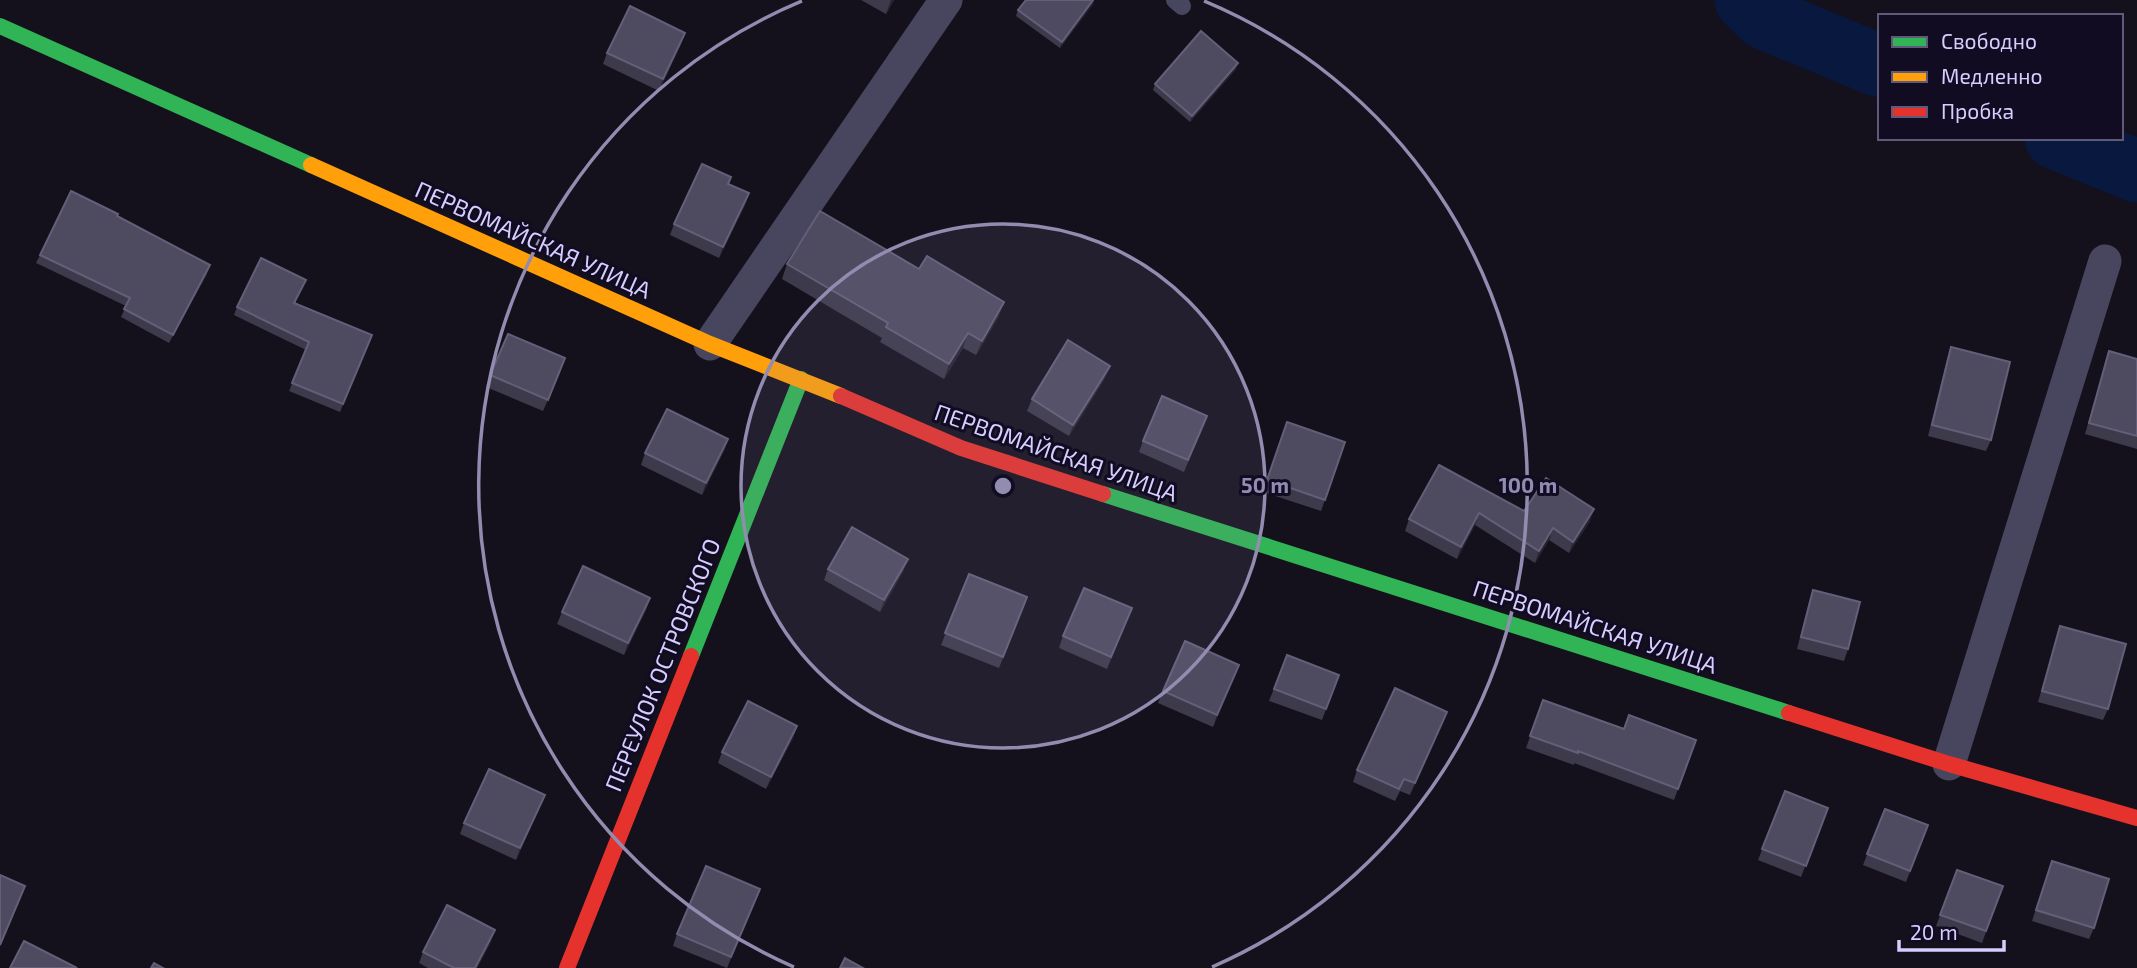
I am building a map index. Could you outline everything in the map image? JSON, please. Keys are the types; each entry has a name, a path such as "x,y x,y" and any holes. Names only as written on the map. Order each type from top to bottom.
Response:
{"street":[{"path":"710,344 946,0"},
{"name":"ПЕРВОМАЙСКАЯ УЛИЦА","path":"0,26 710,344 801,379 961,449 1949,764 2137,818"},
{"path":"1949,764 2105,261"},
{"name":"ПЕРЕУЛОК ОСТРОВСКОГО","path":"571,967 801,379"}],"building":[{"path":"1026,0 1093,0 1062,42 1018,10"},
{"path":"630,6 685,33 663,79 607,53"},
{"path":"1201,31 1238,63 1192,116 1155,84"},
{"path":"702,164 731,177 728,184 749,193 723,247 674,224"},
{"path":"71,191 210,265 173,335 124,309 130,298 40,255"},
{"path":"820,211 919,269 927,256 1004,302 982,341 968,333 949,364 886,327 888,323 787,264"},
{"path":"261,258 306,280 294,303 372,335 343,404 292,383 309,342 237,307"},
{"path":"508,334 565,358 548,400 490,375"},
{"path":"1068,340 1110,366 1073,425 1032,399"},
{"path":"1951,347 2010,362 1991,440 1932,425"},
{"path":"2109,351 2137,359 2137,436 2089,423"},
{"path":"1162,396 1207,416 1188,460 1143,441"},
{"path":"667,409 728,439 706,483 645,453"},
{"path":"1287,422 1345,442 1325,500 1267,480"},
{"path":"1439,465 1524,511 1546,478 1594,509 1573,542 1553,528 1539,551 1479,513 1461,547 1409,519"},
{"path":"852,527 908,559 884,600 828,569"},
{"path":"583,566 650,598 628,643 562,612"},
{"path":"969,574 1027,597 1003,657 945,633"},
{"path":"1084,588 1132,608 1111,657 1063,636"},
{"path":"1813,590 1860,602 1848,649 1801,637"},
{"path":"2060,626 2126,644 2108,709 2042,691"},
{"path":"1185,641 1239,665 1217,715 1163,691"},
{"path":"1287,655 1339,675 1326,709 1274,689"},
{"path":"1395,688 1447,712 1415,783 1404,779 1399,789 1357,770"},
{"path":"1543,700 1624,729 1629,715 1696,740 1678,789 1530,736"},
{"path":"748,701 797,726 771,777 722,752"},
{"path":"489,769 545,795 520,848 464,823"},
{"path":"1785,791 1828,808 1806,866 1762,849"},
{"path":"1885,809 1928,825 1910,871 1867,854"},
{"path":"2052,861 2109,879 2094,928 2036,910"},
{"path":"706,866 760,889 731,957 677,934"},
{"path":"1957,870 2003,886 1986,931 1940,915"},
{"path":"0,875 25,886 0,945"},
{"path":"447,905 495,930 475,968 454,968 423,952"},
{"path":"24,941 77,968 10,968"},
{"path":"845,958 863,968 840,968"}],"waterway":[{"path":"1746,0 1764,18 1878,65"},
{"path":"2061,140 2137,171"}],"traffic: fast":[{"path":"0,26 311,165"},
{"path":"691,656 801,379"},
{"path":"1103,494 1789,713"}],"traffic: slow":[{"path":"311,165 710,344 841,396"}],"traffic: jam":[{"path":"841,396 961,448 1103,494"},
{"path":"567,968 691,656"},
{"path":"1789,713 1949,764 2137,818"}]}
